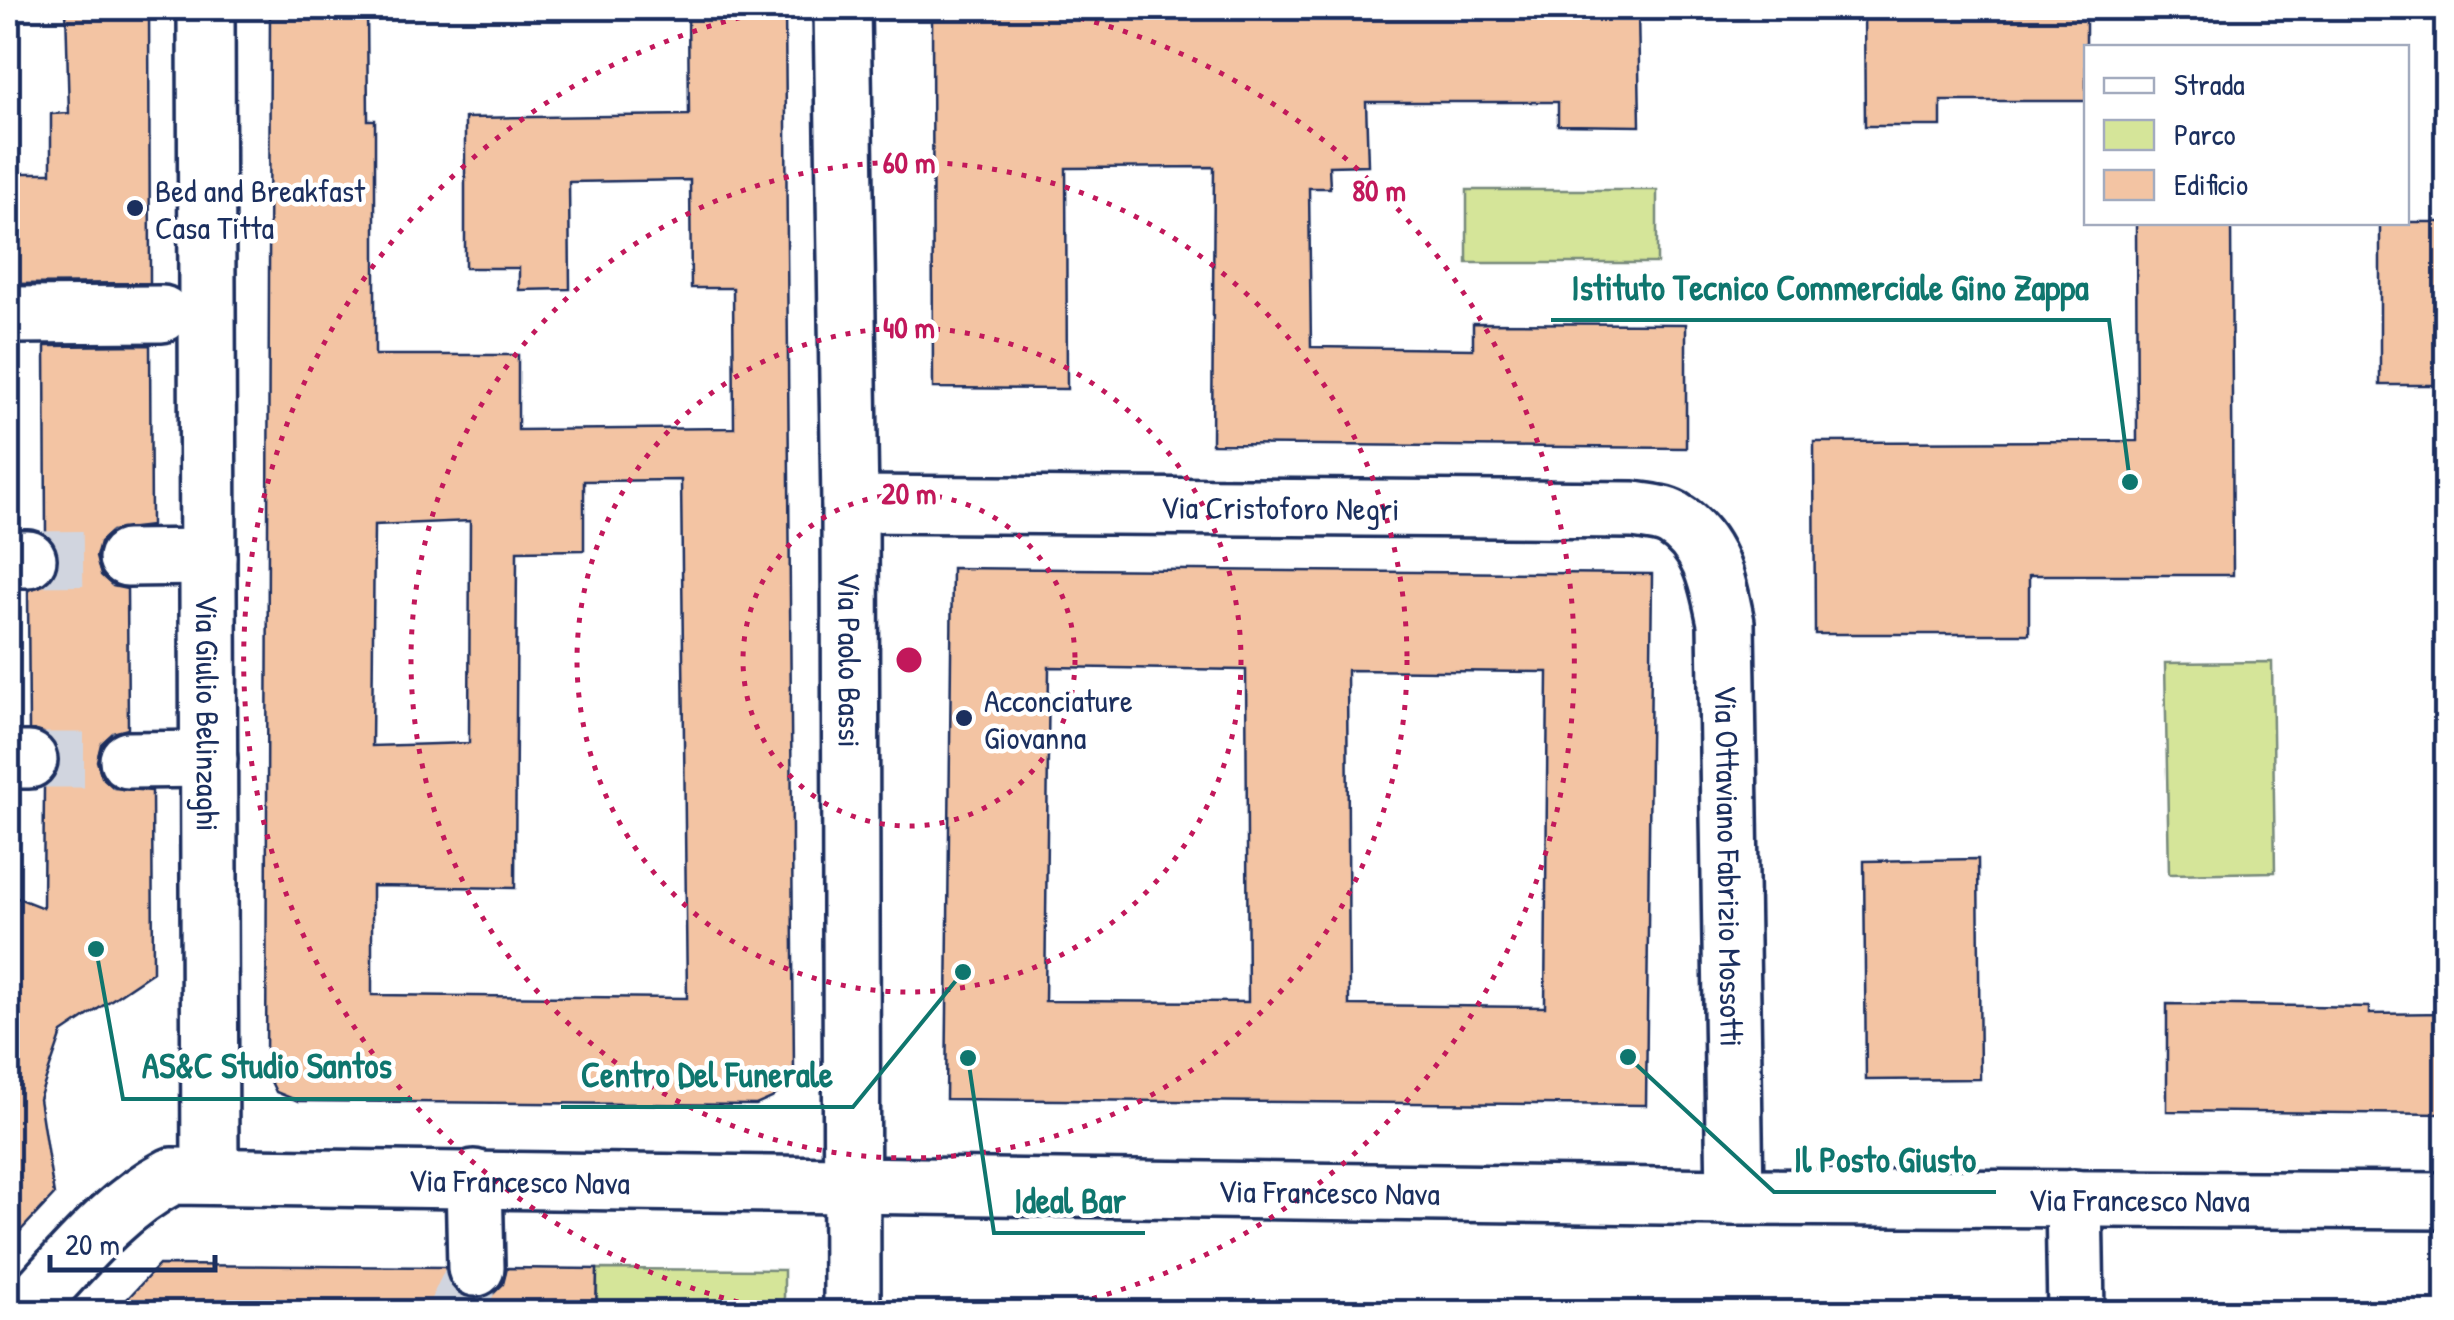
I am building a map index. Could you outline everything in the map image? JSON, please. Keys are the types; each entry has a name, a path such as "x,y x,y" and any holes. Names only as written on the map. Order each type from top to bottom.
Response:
{"street":[{"name":"Via Giulio Belinzaghi","path":"206,8 210,1175"},
{"name":"Via Paolo Bassi","path":"842,8 850,504 852,1312"},
{"path":"8,314 162,314"},
{"name":"Via Cristoforo Negri","path":"850,504 1634,510 1670,517 1700,542"},
{"name":"Via Ottaviano Fabrizio Mossotti","path":"1700,542 1717,576 1726,623 1736,1197"},
{"path":"127,558 208,557"},
{"path":"128,760 209,760"},
{"path":"23,1312 140,1192 172,1176 210,1175"},
{"name":"Via Francesco Nava","path":"210,1175 1736,1197 2446,1201"},
{"path":"474,1178 476,1268"},
{"path":"2074,1198 2076,1312"}],"green space":[{"path":"1467,190 1657,190 1657,263 1467,263"},
{"path":"2272,662 2275,872 2169,874 2165,663"},
{"path":"597,1269 784,1270 784,1312 597,1312"}],"building":[{"path":"66,8 149,8 150,283 8,284 8,173 51,173 51,114 69,113"},
{"path":"270,8 367,8 368,120 375,120 375,355 518,355 518,430 734,428 733,288 691,288 690,180 569,182 570,289 519,290 519,268 465,268 465,118 689,115 688,8 785,8 794,1071 786,1086 756,1105 298,1101 276,1092 266,1071","holes":["681,480 687,998 372,995 372,886 515,888 517,551 584,550 584,481","470,521 469,743 372,746 374,525"]},
{"path":"932,8 1638,8 1640,126 1558,125 1558,102 1366,102 1368,165 1329,166 1330,188 1309,188 1311,347 1473,349 1473,323 1686,324 1686,448 1212,444 1214,167 1066,168 1067,389 933,388"},
{"path":"1864,8 2086,8 2084,101 1941,101 1941,126 1865,126"},
{"path":"2446,222 2446,385 2380,385 2380,225"},
{"path":"2136,225 2231,225 2233,575 2029,575 2029,634 1815,634 1814,442 2137,441"},
{"path":"150,345 151,526 112,531 100,542 96,557 101,575 113,586 127,589 128,729 113,733 101,744 97,761 102,777 114,788 152,791 153,972 62,1033 39,1099 54,1195 8,1244 8,894 43,908 44,787 55,776 60,761 55,744 44,733 29,729 28,590 44,585 55,574 59,560 55,544 46,534 45,346"},
{"path":"952,568 1652,574 1646,1105 946,1099","holes":["1049,667 1246,670 1248,1002 1045,1001","1347,670 1548,672 1545,1007 1349,1005"]},
{"path":"1978,859 1980,1079 1866,1080 1864,861"},
{"path":"2167,1004 2369,1007 2369,1014 2446,1013 2446,1114 2167,1111"},
{"path":"159,1265 445,1267 450,1285 460,1295 476,1299 493,1294 503,1284 507,1268 597,1269 596,1312 115,1312"}],"tunnel":[{"path":"28,559 127,558"},
{"path":"29,760 128,760"},
{"path":"455,1312 476,1268"}],"place":[{"name":"Bed and Breakfast Casa Titta","path":"135,208"},
{"name":"Istituto Tecnico Commerciale Gino Zappa","path":"2130,482"},
{"name":"Acconciature Giovanna","path":"964,718"},
{"name":"AS&C Studio Santos","path":"96,949"},
{"name":"Centro Del Funerale","path":"963,972"},
{"name":"Il Posto Giusto","path":"1628,1057"},
{"name":"Ideal Bar","path":"968,1058"}]}
